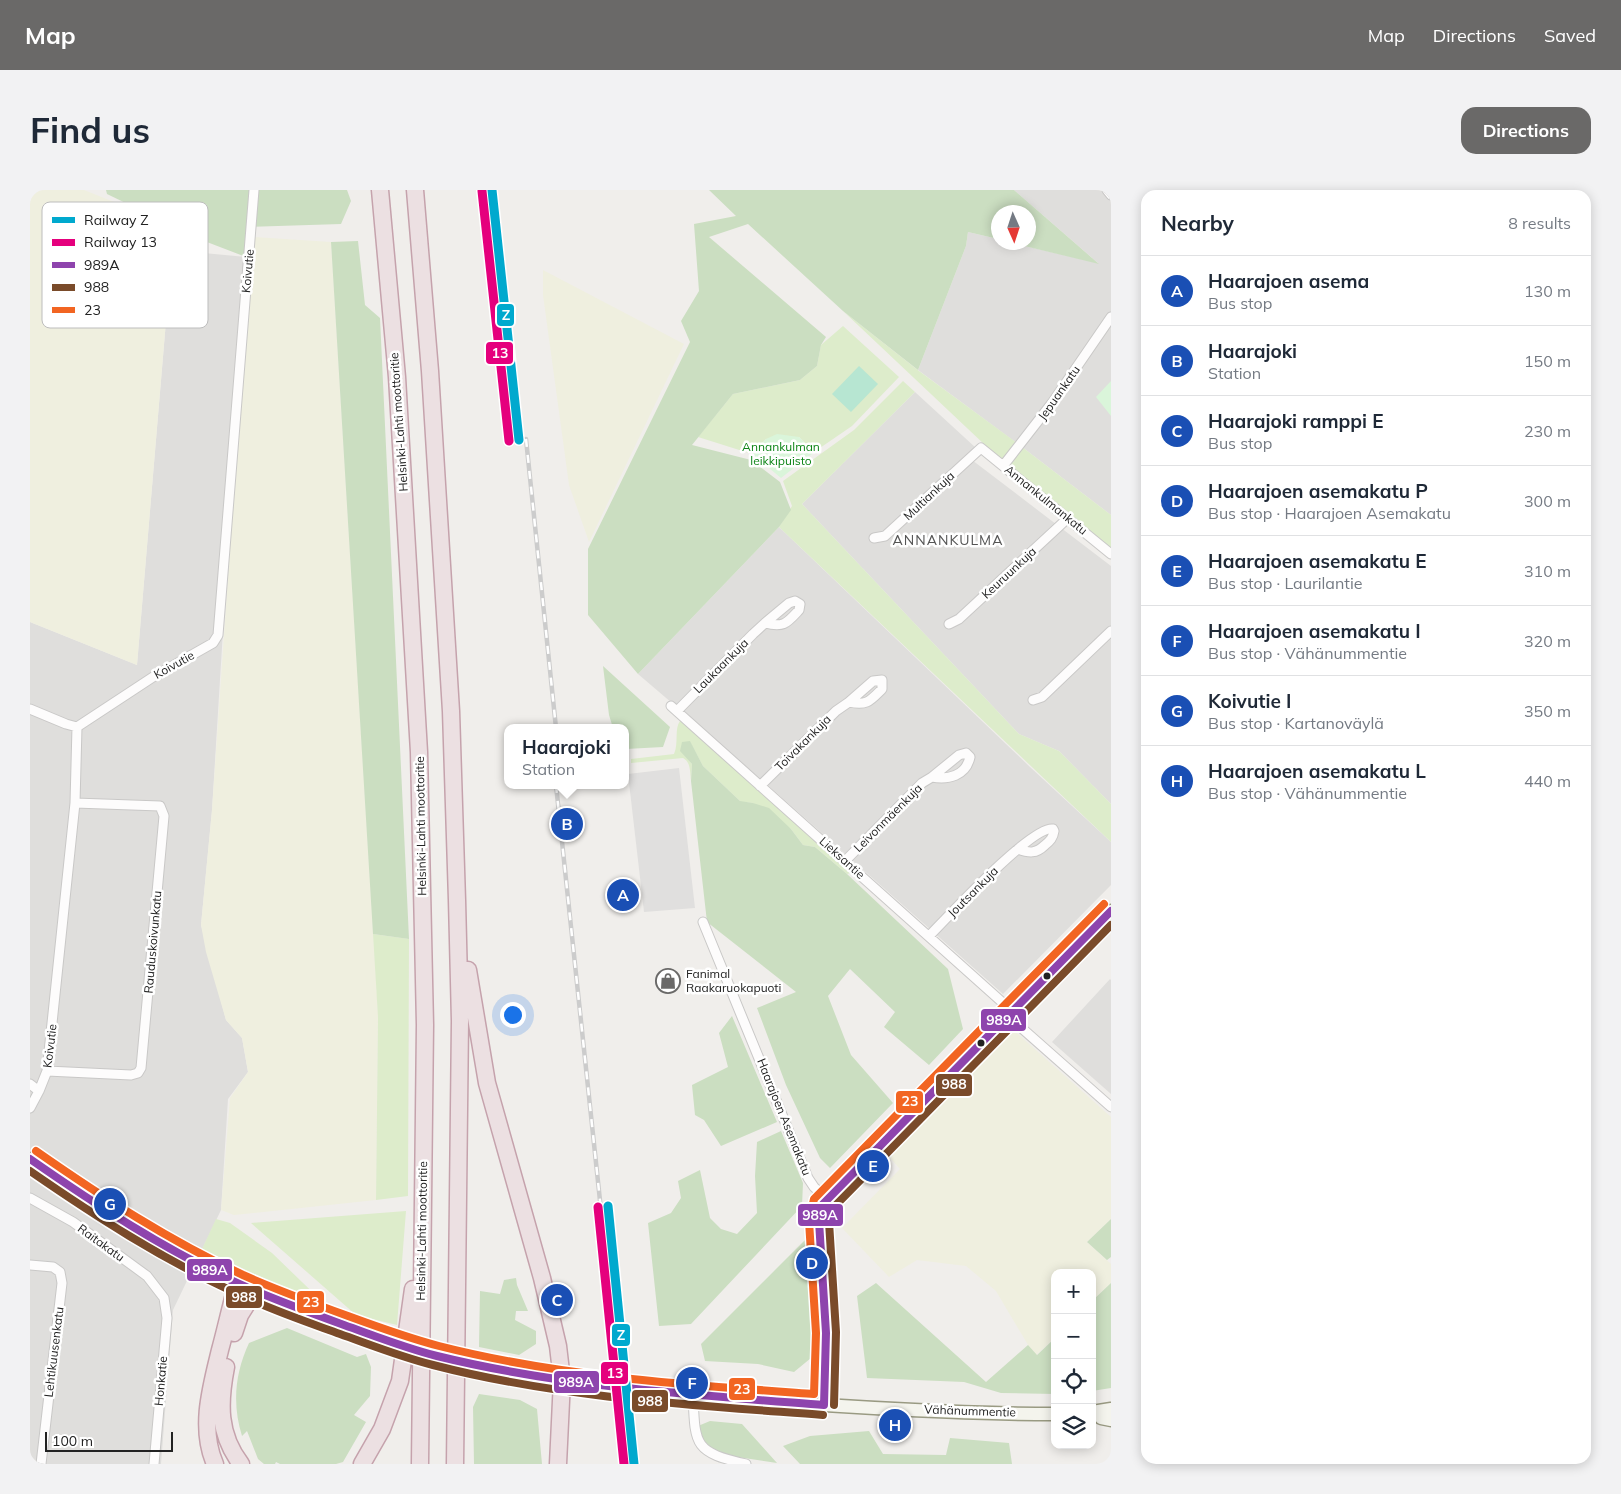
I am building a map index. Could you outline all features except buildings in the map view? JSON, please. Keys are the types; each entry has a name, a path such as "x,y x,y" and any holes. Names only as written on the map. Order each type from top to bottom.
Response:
{"highway":[{"name":"Helsinki-Lahti moottoritie","path":"380,190 396,377 418,743 425,1025 420,1464"},
{"path":"415,190 430,371 451,711 457,900 460,1031 455,1464"},
{"path":"457,900 472,1000 488,1083 542,1278 558,1346 562,1380 558,1464"},
{"path":"362,1464 382,1429 400,1381 414,1286 423,1160"},
{"path":"215,1464 210,1454 207,1432 210,1390 237,1283"},
{"path":"241,1464 232,1452 226,1438 220,1406 230,1344 240,1315 254,1291"}],"main road":[{"path":"824,1405 826,1333 819,1221 823,1204 1111,911"},
{"name":"Vähänummentie","path":"30,1159 138,1231 237,1283 382,1339 435,1356 562,1380 638,1390 824,1405 1051,1414"},
{"path":"1102,1417 1111,1409"}],"street":[{"name":"Koivutie","path":"30,1108 47,1071 75,802 77,727 153,677 213,643 218,635 254,190"},
{"path":"1106,190 1111,196"},
{"name":"Jepuankatu","path":"1003,466 1052,403 1111,317"},
{"name":"Annankulmankatu","path":"981,448 1111,554"},
{"name":"Multiankuja","path":"874,538 885,536 981,448"},
{"name":"Keuruunkuja","path":"949,624 959,619 1068,518"},
{"name":"Laukaankuja","path":"674,708 766,623"},
{"path":"1033,700 1042,697 1111,631"},
{"name":"Toivakankuja","path":"760,786 836,711 849,702"},
{"name":"Lieksantie","path":"674,708 929,936 1111,1106"},
{"path":"30,709 77,727"},
{"name":"Leivonmäenkuja","path":"845,862 922,783 932,777"},
{"name":"Rauduskoivunkatu","path":"47,1071 131,1075 138,1073 141,1068 142,1059 164,816 160,806 75,802"},
{"name":"Joutsankuja","path":"929,936 1018,849"},
{"name":"Haarajoen Asemakatu","path":"703,922 808,1178 814,1187 827,1199"},
{"path":"30,1084 39,1091"},
{"name":"Raitakatu","path":"30,1198 73,1222 146,1276 164,1298"},
{"name":"Lehtikuusenkatu","path":"30,1264 54,1267 60,1272 62,1283 41,1464"},
{"name":"Honkatie","path":"154,1464 167,1318 164,1298"},
{"path":"693,1395 694,1428 699,1443 706,1450 720,1458 746,1464"}],"shaded area":[{"path":"1014,190 1111,190 1111,515 918,370 966,246 968,232 991,237 991,250 1036,249 1098,263 1036,209 1036,205 1031,205"},
{"path":"208,253 246,257 212,810 201,925 226,1020 242,1038 248,1072 228,1099 221,1210 173,1310 161,1464 30,1464 30,622 137,665 165,328 208,328"},
{"path":"915,392 976,448 968,457 1111,566 1111,804 1059,751 1019,734 802,504"},
{"path":"779,527 1111,842 1111,885 1003,994 761,779 638,674"},
{"path":"679,768 695,908 644,912 629,774"},
{"path":"1111,980 1111,1094 1052,1042"}],"green space":[{"path":"30,190 84,190 114,202 42,202 42,328 165,328 137,665 30,622"},
{"path":"106,190 347,190 351,201 341,224 250,227 246,257 208,242 208,202 124,202 107,194"},
{"path":"709,190 1014,190 1031,205 991,205 991,237 968,232 966,246 918,370 843,311 748,224 709,237 826,337 821,345 817,366 800,380 733,394 692,445 751,460 780,482 791,510 779,527 638,674 588,615 588,549 690,342 681,321 699,291 694,224 736,216"},
{"path":"1036,209 1099,264 1036,249"},
{"path":"254,237 331,242 378,1012 376,1200 234,1215 221,1210 230,1098 248,1072 242,1038 226,1020 206,952 201,925 212,810 237,445"},
{"path":"358,241 365,305 380,318 409,939 373,934 331,242"},
{"path":"543,270 684,344 589,542 569,485 543,295"},
{"path":"843,311 919,371 1017,443 1003,462"},
{"path":"843,326 899,377 852,426 817,450 809,447 799,437 766,439 752,454 698,437 733,394 800,380 817,366 821,345"},
{"path":"859,366 878,384 851,412 832,394"},
{"path":"903,381 915,392 802,504 1019,734 1059,751 1111,804 1111,842 779,527 792,506 783,481 854,430"},
{"path":"1111,381 1111,416 1096,397"},
{"name":"Annankulman leikkipuisto","path":"777,434 799,437 809,447 817,450 781,478 752,454 766,439"},
{"path":"1022,447 1111,515 1111,548 1008,466"},
{"path":"603,666 670,727 663,747 629,749 629,724 612,724"},
{"path":"680,721 683,721 851,873 847,874 815,847 803,845 791,829 753,803 741,802 703,766 690,742 686,756 692,764 691,781 689,765 683,758 631,763 631,759 674,754 677,728"},
{"path":"690,741 703,766 740,801 769,808 791,829 803,845 815,847 847,874 948,969 963,1029 929,1065 884,1027 895,1012 850,969 828,996 851,1055 893,1103 830,1168 820,1158 786,1085 757,1008 796,992 707,922 691,781 692,764 680,751 682,742"},
{"path":"373,934 409,939 408,1196 376,1200 378,1017"},
{"path":"732,1016 777,1122 721,1146 704,1120 695,1115 692,1085 728,1067 719,1033"},
{"path":"1009,1026 1111,1117 1111,1219 1087,1242 1111,1264 1111,1283 1096,1297 1096,1269 1051,1269 1051,1342 1036,1355 996,1291 966,1266 917,1260 889,1277 842,1228 900,1169 890,1158"},
{"path":"781,1131 803,1183 802,1206 691,1324 659,1326 648,1223 671,1213 681,1198 678,1181 700,1170 710,1218 721,1229 737,1234 757,1213 755,1176 757,1142"},
{"path":"406,1211 397,1325 356,1315 251,1223"},
{"path":"216,1219 230,1223 272,1253 332,1311 202,1249"},
{"path":"1111,1219 1111,1257 1107,1260 1087,1242"},
{"path":"805,1240 808,1263 813,1273 811,1358 794,1372 758,1364 705,1361 701,1344"},
{"path":"516,1278 528,1311 516,1311 515,1320 536,1331 536,1344 519,1355 479,1347 480,1291 500,1294 504,1280"},
{"path":"876,1283 986,1382 1028,1345 1037,1355 1051,1342 1051,1394 1001,1393 964,1382 867,1378 857,1296"},
{"path":"1111,1283 1111,1388 1096,1390 1096,1314 1096,1297"},
{"path":"287,1328 357,1357 366,1354 371,1367 370,1396 354,1415 366,1422 343,1462 336,1464 280,1464 276,1462 275,1464 264,1464 258,1459 247,1431 242,1436 236,1400 238,1377 244,1354 249,1343"},
{"path":"479,1394 520,1400 537,1409 542,1464 474,1464 473,1407"},
{"path":"710,1421 742,1424 777,1463 717,1454 702,1441 698,1426"},
{"path":"869,1431 883,1454 946,1455 950,1438 1009,1443 1012,1464 800,1464 783,1446 810,1436"}],"railway":[{"path":"526,439 556,724"},
{"path":"556,789 601,1210"}],"rail line":[{"name":"Z","path":"492,190 519,440"},
{"name":"13","path":"482,191 509,441"},
{"name":"Z","path":"608,1206 634,1464"},
{"name":"13","path":"598,1207 624,1464"}],"transit line":[{"name":"23","path":"36,1151 137,1218 216,1262 295,1296 416,1339 485,1357 578,1372 673,1383 814,1394 816,1333 809,1221 814,1199 1104,904"},
{"name":"989A","path":"824,1405 826,1333 819,1221 823,1204 1111,911"},
{"name":"988","path":"834,1405 836,1332 829,1222 832,1209 1111,925"},
{"name":"989A","path":"30,1159 131,1226 210,1270 290,1305 413,1349 484,1367 581,1382 678,1393 824,1405"},
{"name":"988","path":"30,1171 129,1236 207,1279 273,1309 409,1358 481,1376 578,1393 627,1399 823,1415"}],"place":[{"name":"Haarajoki","path":"567,824"},
{"name":"Haarajoen asema","path":"623,895"},
{"name":"Fanimal Raakaruokapuoti","path":"668,981"},
{"name":"Haarajoen asemakatu E","path":"873,1166"},
{"name":"Koivutie I","path":"110,1204"},
{"name":"Haarajoen asemakatu P","path":"812,1263"},
{"name":"Haarajoki ramppi E","path":"557,1300"},
{"name":"Haarajoen asemakatu I","path":"692,1383"},
{"name":"Haarajoen asemakatu L","path":"895,1425"}],"district":[{"name":"ANNANKULMA","path":"948,540"}]}
